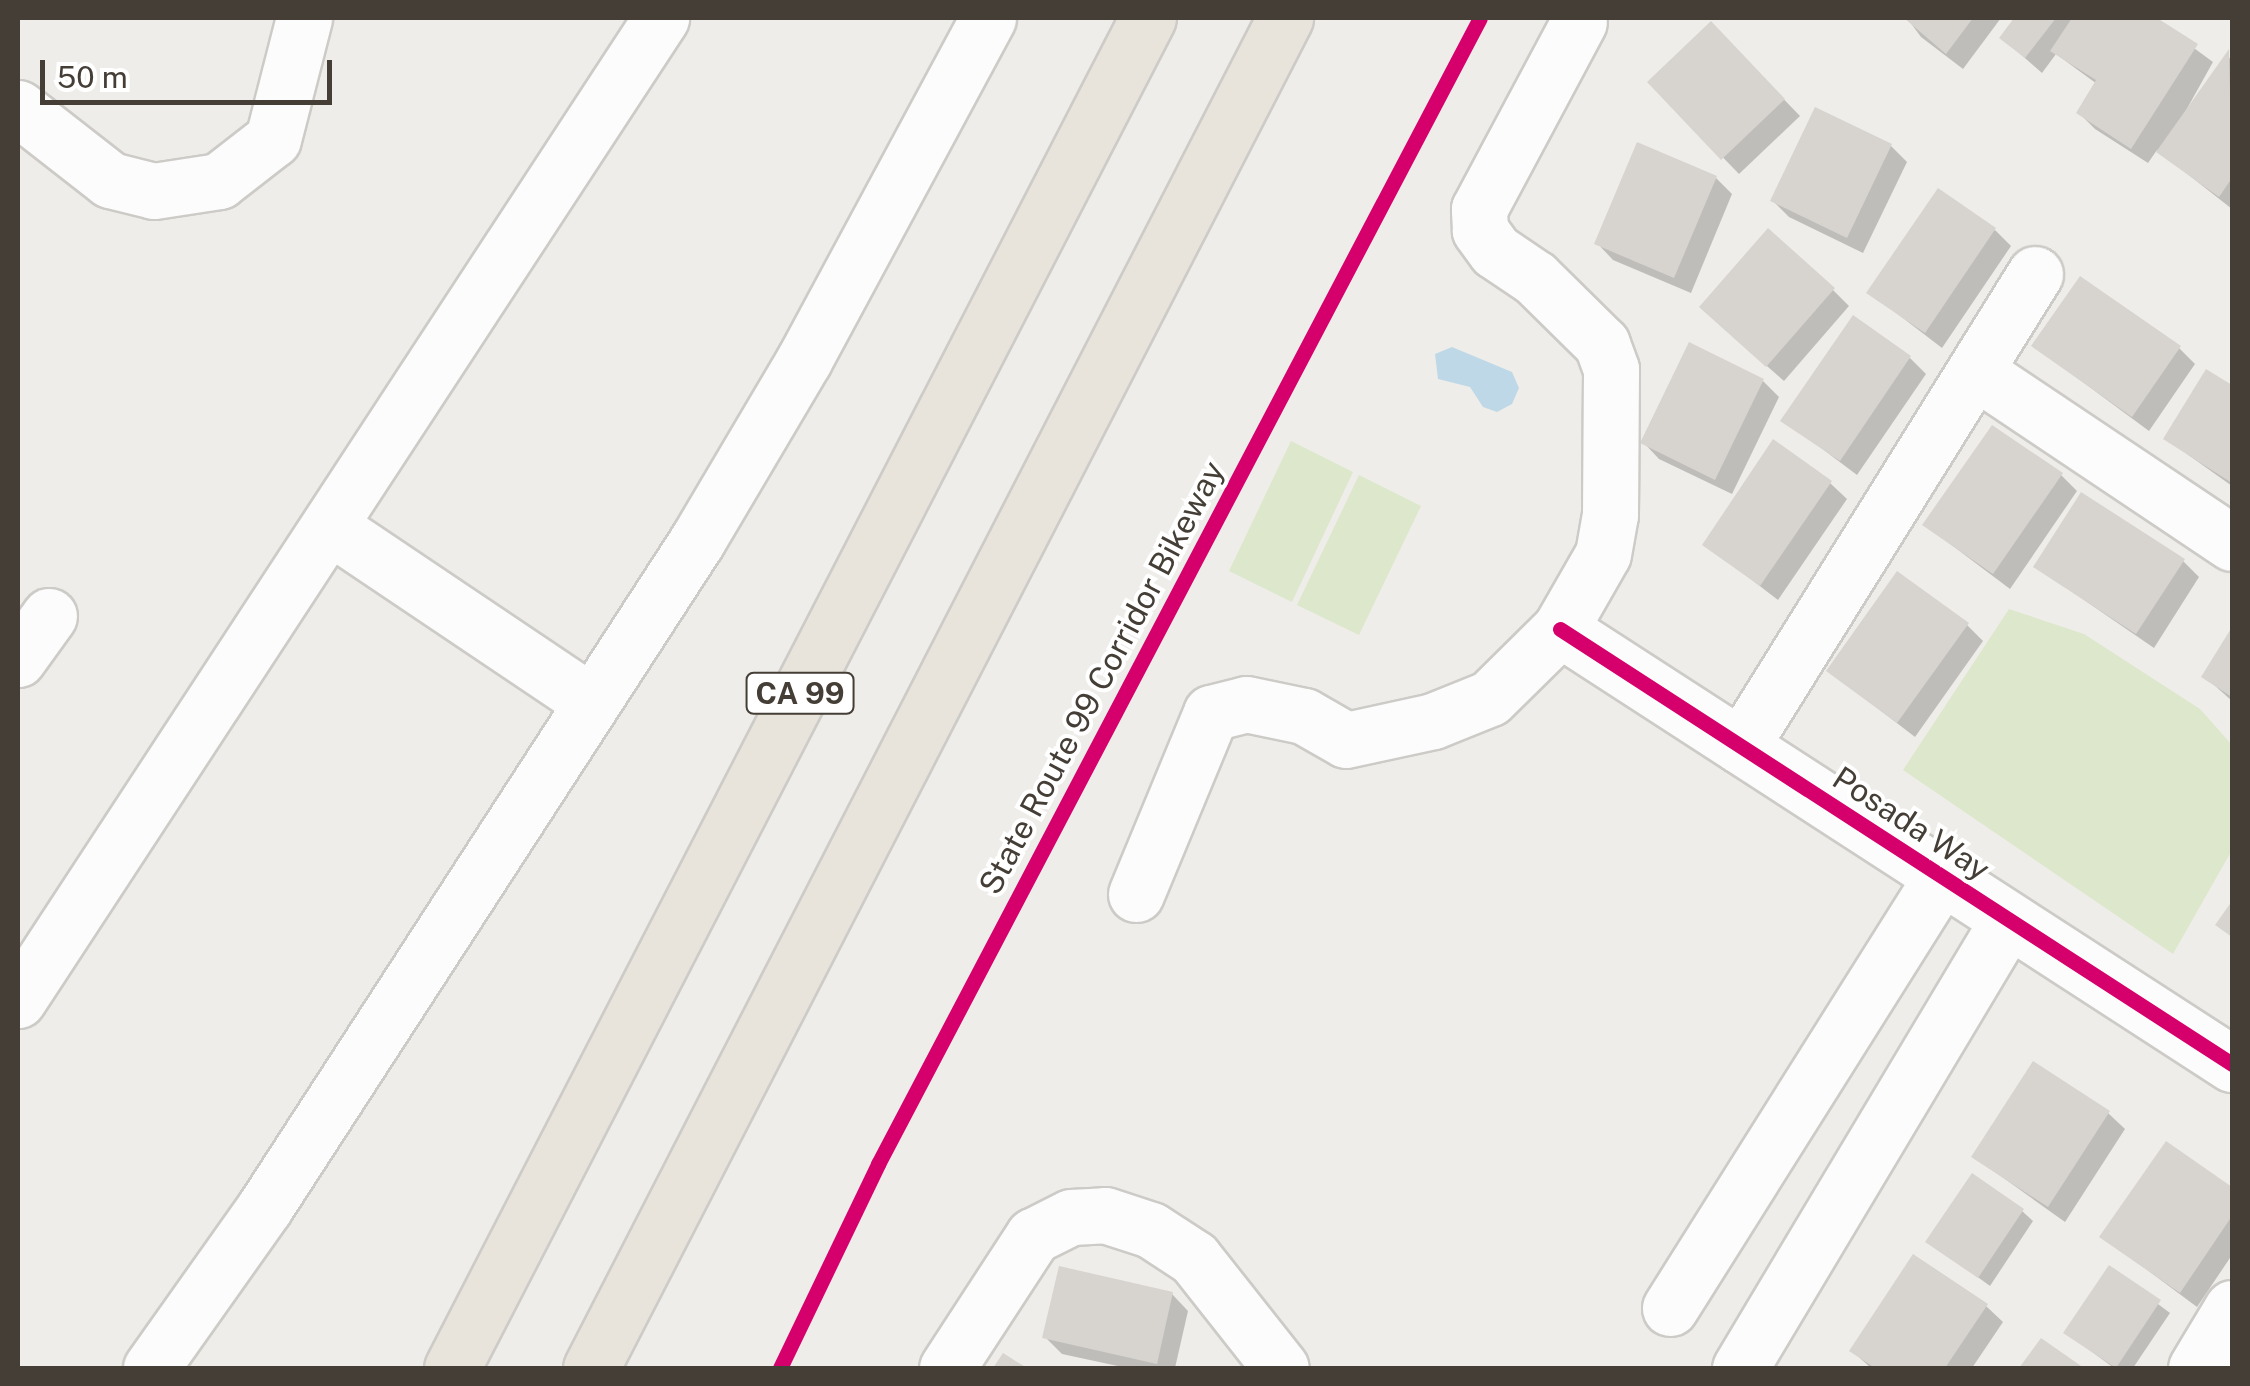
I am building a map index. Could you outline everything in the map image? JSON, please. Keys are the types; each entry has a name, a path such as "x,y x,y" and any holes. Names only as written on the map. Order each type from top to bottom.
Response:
{"highway":[{"name":"CA 99","path":"452,1368 1148,18"},
{"path":"591,1368 1285,18"}],"street":[{"path":"18,108 121,184 165,191 219,181 241,170 273,139 304,18"},
{"path":"18,1000 661,18"},
{"path":"151,1368 264,1207 696,541 804,360 988,18"},
{"path":"1136,894 1211,713 1246,704 1304,716 1346,740 1433,721 1490,698 1560,629 1603,554 1610,514 1611,369 1602,344 1535,278 1495,251 1480,230 1479,209 1579,22"},
{"path":"1741,746 2035,274"},
{"path":"1975,371 2232,543"},
{"path":"329,526 589,701"},
{"name":"Posada Way","path":"1560,629 2232,1064"},
{"path":"1670,1308 1942,876"},
{"path":"1740,1368 2008,920"},
{"path":"947,1368 1033,1236 1071,1217 1105,1215 1151,1230 1194,1258 1281,1368"},
{"path":"2196,1368 2232,1308"}],"green space":[{"path":"1291,441 1353,472 1292,602 1229,571"},
{"path":"1359,475 1421,506 1359,635 1297,605"},
{"path":"2009,609 2084,634 2200,709 2232,745 2232,850 2173,954 1903,770"}],"water":[{"path":"1452,347 1512,372 1519,388 1512,404 1497,412 1483,407 1470,387 1438,379 1435,354"}],"building":[{"path":"1904,18 1973,18 1946,54"},
{"path":"2014,18 2056,18 2025,58 1999,38"},
{"path":"2072,18 2157,18 2198,44 2131,149 2076,113 2096,80 2050,51"},
{"path":"1711,21 1785,99 1721,160 1647,82"},
{"path":"2229,49 2232,178 2219,197 2156,152"},
{"path":"1815,107 1892,144 1847,238 1770,201"},
{"path":"1637,142 1717,176 1674,278 1594,244"},
{"path":"1938,188 1996,228 1925,333 1866,293"},
{"path":"1768,228 1835,288 1766,367 1699,307"},
{"path":"2080,276 2181,346 2132,417 2031,346"},
{"path":"1853,315 1911,356 1840,461 1780,421"},
{"path":"1689,342 1764,379 1715,480 1640,443"},
{"path":"2206,369 2232,385 2232,483 2163,439"},
{"path":"1992,425 2063,473 1993,574 1922,525"},
{"path":"1773,439 1832,481 1760,586 1702,545"},
{"path":"2081,492 2185,559 2136,634 2033,567"},
{"path":"1897,571 1969,623 1897,723 1826,671"},
{"path":"2232,627 2232,697 2201,677"},
{"path":"2232,901 2232,937 2215,925"},
{"path":"2033,1061 2110,1111 2048,1207 1971,1157"},
{"path":"2166,1141 2232,1187 2232,1216 2180,1293 2099,1237"},
{"path":"1972,1173 2024,1209 1978,1278 1925,1242"},
{"path":"1913,1254 1988,1304 1945,1368 1875,1368 1849,1351"},
{"path":"2109,1265 2161,1300 2116,1368 2063,1333"},
{"path":"1059,1266 1173,1292 1157,1364 1042,1338"},
{"path":"2041,1338 2084,1368 2019,1368"},
{"path":"1003,1353 1027,1368 993,1368"}],"cycle path":[{"name":"State Route 99 Corridor Bikeway","path":"780,1368 878,1164 1480,18"},
{"path":"1560,629 2232,1064"}]}
